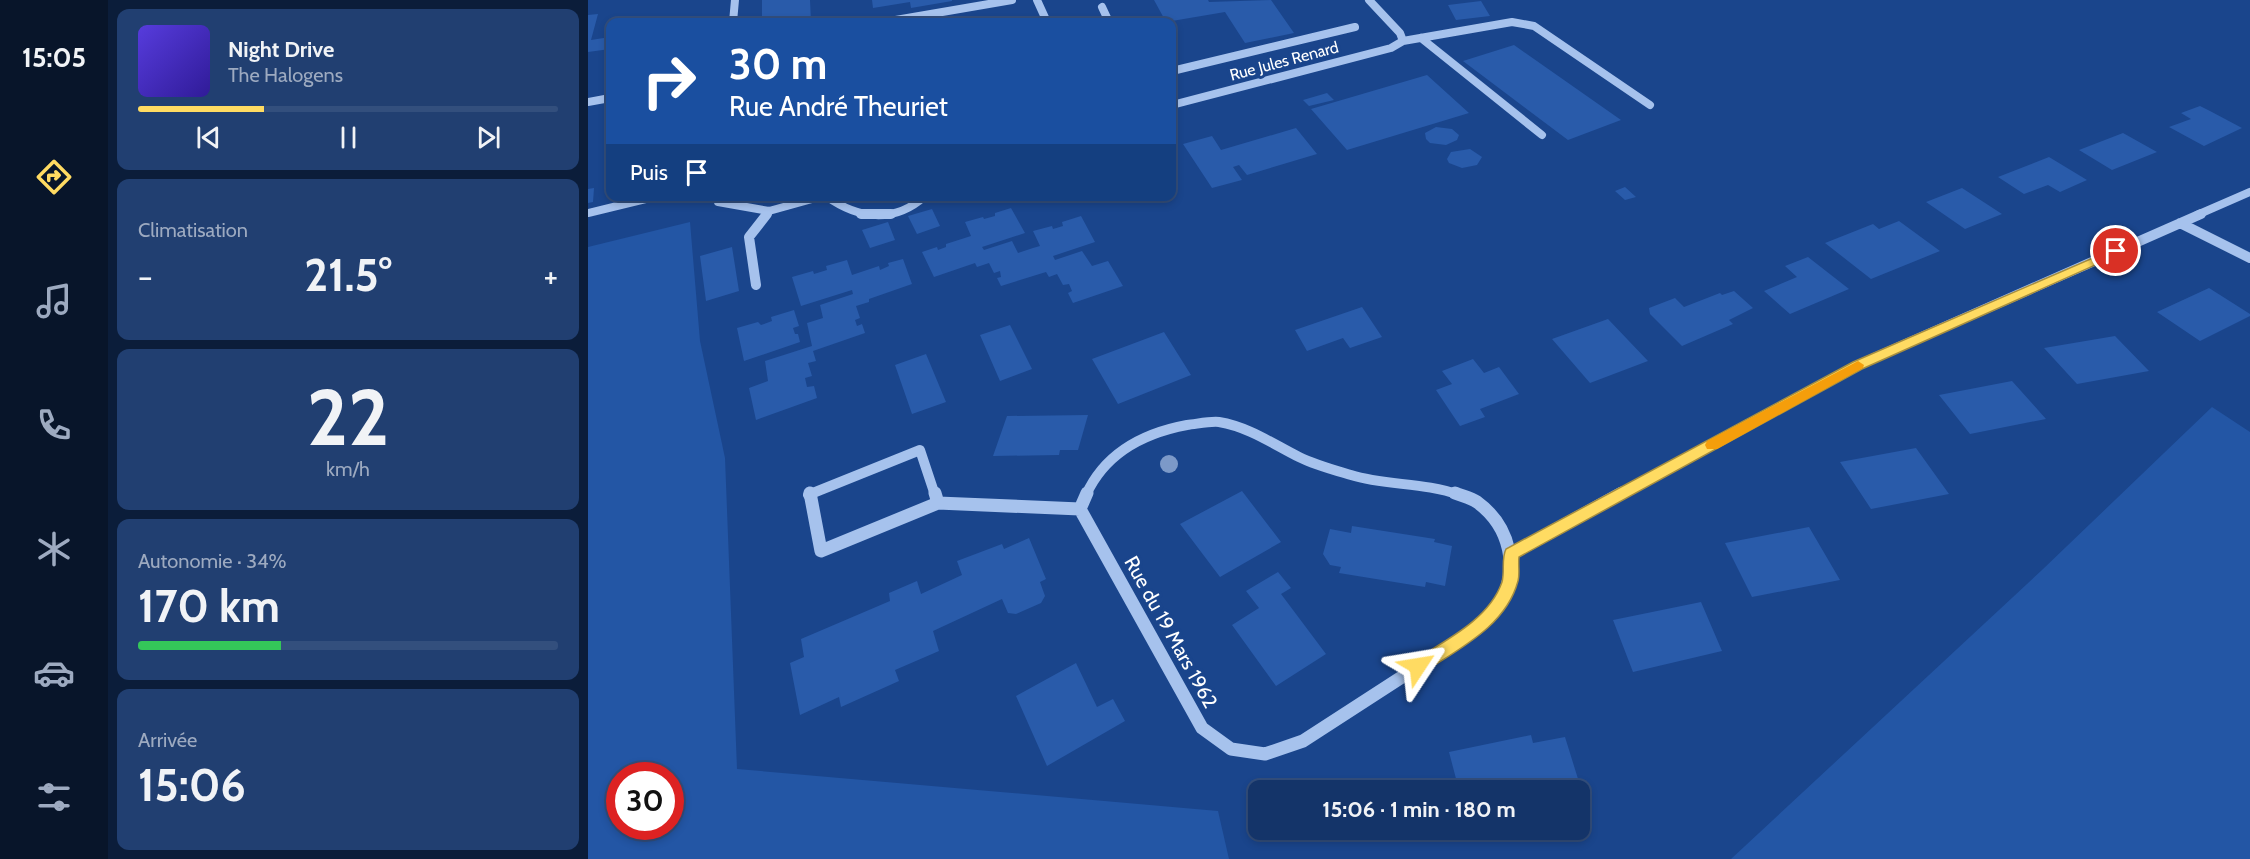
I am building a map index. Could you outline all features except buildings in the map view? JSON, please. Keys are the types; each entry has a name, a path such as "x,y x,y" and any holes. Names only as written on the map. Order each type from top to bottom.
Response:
{"street":[{"path":"733,18 735,0"},
{"path":"908,18 1012,0"},
{"path":"1037,0 1045,18"},
{"path":"1369,0 1400,33 1403,41"},
{"path":"1102,7 1107,18"},
{"name":"Rue Jules Renard","path":"1176,104 1391,48 1403,41 1512,22 1534,26 1650,105"},
{"path":"1176,70 1354,27"},
{"path":"1421,38 1542,135"},
{"path":"588,102 606,99"},
{"path":"1511,554 1858,365 2250,192"},
{"path":"588,213 637,201"},
{"path":"726,201 769,211 806,201"},
{"path":"833,201 850,211 876,215 898,214 920,201"},
{"path":"756,285 749,237 769,211"},
{"path":"2180,223 2250,258"},
{"name":"Rue du 19 Mars 1962","path":"1218,422 1250,431 1301,458 1354,476 1443,489 1476,501 1500,525 1511,554 1510,580 1498,606 1476,629 1303,741 1265,754 1231,749 1202,728 1080,509 1089,485 1111,458 1142,437 1183,424 1218,422"},
{"path":"938,503 920,450 808,494 822,551 938,503 1080,509"}],"shaded area":[{"path":"690,222 700,341 725,458 737,769 1218,811 1229,859 588,859 588,247"},
{"path":"2212,407 2250,432 2250,859 1731,859 2042,570"}],"slow traffic":[{"path":"1712,445 1858,365"}],"route":[{"path":"1418,666 1476,629 1498,606 1510,580 1511,554 1858,365 2116,251"}]}
